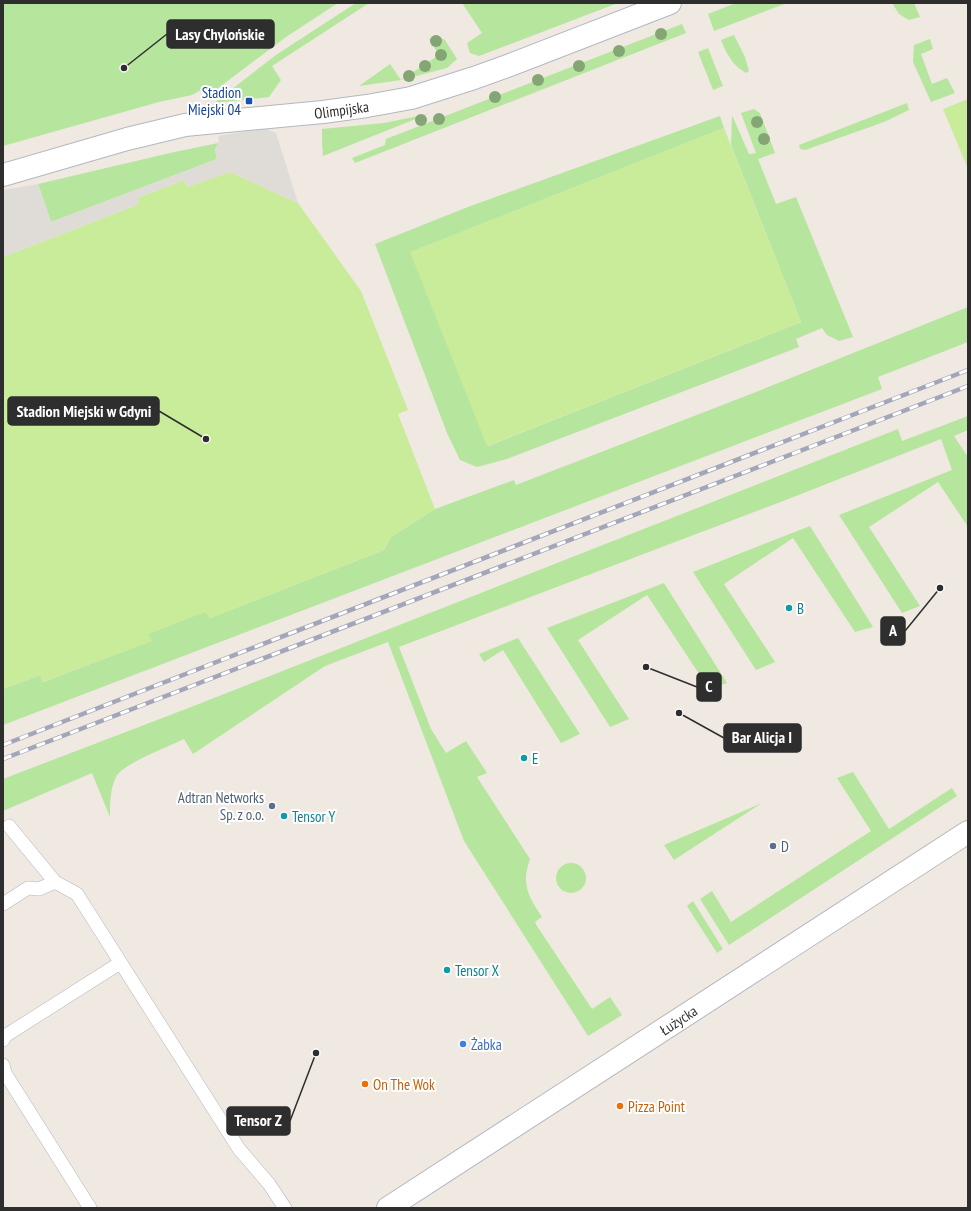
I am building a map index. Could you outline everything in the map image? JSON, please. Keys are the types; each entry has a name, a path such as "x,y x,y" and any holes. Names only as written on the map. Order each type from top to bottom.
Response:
{"street":[{"name":"Olimpijska","path":"3,175 185,125 338,110 411,98 510,66 670,3"},
{"name":"Łużycka","path":"388,1208 968,832"}],"lane":[{"path":"9,826 55,882 77,894 239,1149 269,1184 285,1208"},
{"path":"3,904 28,888 38,889 55,882"},
{"path":"3,1040 5,1036 120,963"},
{"path":"3,1065 5,1072 90,1208"}],"green space":[{"path":"3,3 338,3 286,37 209,95 204,88 192,95 159,102 3,146"},
{"path":"356,3 369,3 272,66 281,80 269,97 214,103 276,55"},
{"path":"462,3 618,3 479,56 470,53 467,43 482,33"},
{"path":"736,3 787,3 714,31 708,14"},
{"path":"892,3 914,3 920,17 909,20 899,14"},
{"path":"682,24 686,33 355,163 352,158 385,145 386,139"},
{"path":"734,35 745,57 749,71 746,73 737,67 730,59 721,40"},
{"path":"439,37 445,40 457,59 447,68 401,80 439,55 429,39"},
{"path":"930,39 933,49 921,54 932,84 947,78 955,93 931,102 913,62 914,45"},
{"path":"708,48 723,86 713,90 698,52"},
{"path":"390,64 401,80 359,86"},
{"path":"968,99 968,169 943,109"},
{"path":"907,103 909,110 884,122 805,150 800,149 799,145"},
{"path":"754,109 760,113 775,153 758,159 776,204 796,197 853,337 839,341 827,335 822,328 796,339 799,347 507,459 477,467 460,460 447,433 375,244 468,207 720,116 724,128 411,252 488,446 801,322 731,145 732,115 749,154 756,153 741,113"},
{"path":"428,114 323,156 322,129 384,123"},
{"path":"724,128 801,322 487,446 410,252"},
{"path":"218,143 215,150 217,159 51,222 38,184"},
{"path":"230,172 298,203 361,291 408,410 398,414 435,509 391,537 384,550 210,618 205,612 148,634 152,641 42,682 40,675 3,689 3,257 139,204 137,198 184,180 187,187"},
{"path":"968,307 968,342 878,377 882,389 3,725 3,689 40,675 43,682 151,641 148,634 206,611 210,618 384,550 391,537 435,509 514,480 516,485 756,392"},
{"path":"968,416 968,430 954,436 968,457 968,527 938,482 869,527 920,606 902,613 839,515 952,470 941,439 778,503 399,647 431,729 446,753 466,741 487,773 477,777 530,859 527,868 526,883 527,890 533,903 542,917 535,922 537,926 592,1009 610,997 622,1015 588,1036 464,841 388,642 325,666 193,754 184,739 136,761 120,772 116,777 111,797 110,817 92,773 3,811 3,779 191,707 898,429 902,441"},
{"path":"810,526 873,627 855,632 793,538 724,584 775,662 756,670 693,572"},
{"path":"664,583 727,683 709,689 647,595 578,640 629,719 610,727 547,628"},
{"path":"518,638 580,734 561,743 503,650 484,662 479,654"},
{"path":"853,772 889,829 952,788 957,796 729,945 700,899 712,891 731,922 871,831 837,778"},
{"path":"762,803 674,860 664,845"},
{"path":"571,863 577,864 585,872 585,884 577,892 571,893 565,892 557,884 556,878 557,872 565,864"},
{"path":"693,901 723,949 717,953 687,906"}],"shaded area":[{"path":"265,128 276,133 298,203 230,172 187,187 184,180 137,198 139,204 3,257 3,190 38,184 51,222 217,159 215,150 219,140 218,136"}],"railway":[{"path":"3,745 968,370"},
{"path":"3,759 968,386"}],"place":[{"name":"Lasy Chylońskie","path":"124,68"},
{"name":"Stadion Miejski 04","path":"249,101"},
{"name":"Stadion Miejski w Gdyni","path":"206,439"},
{"name":"A","path":"940,588"},
{"name":"B","path":"789,608"},
{"name":"C","path":"646,667"},
{"name":"Bar Alicja I","path":"679,713"},
{"name":"E","path":"524,758"},
{"name":"Adtran Networks Sp. z o.o.","path":"272,806"},
{"name":"Tensor Y","path":"284,816"},
{"name":"D","path":"773,846"},
{"name":"Tensor X","path":"447,970"},
{"name":"Żabka","path":"463,1044"},
{"name":"Tensor Z","path":"316,1053"},
{"name":"On The Wok","path":"365,1084"},
{"name":"Pizza Point","path":"620,1106"}]}
